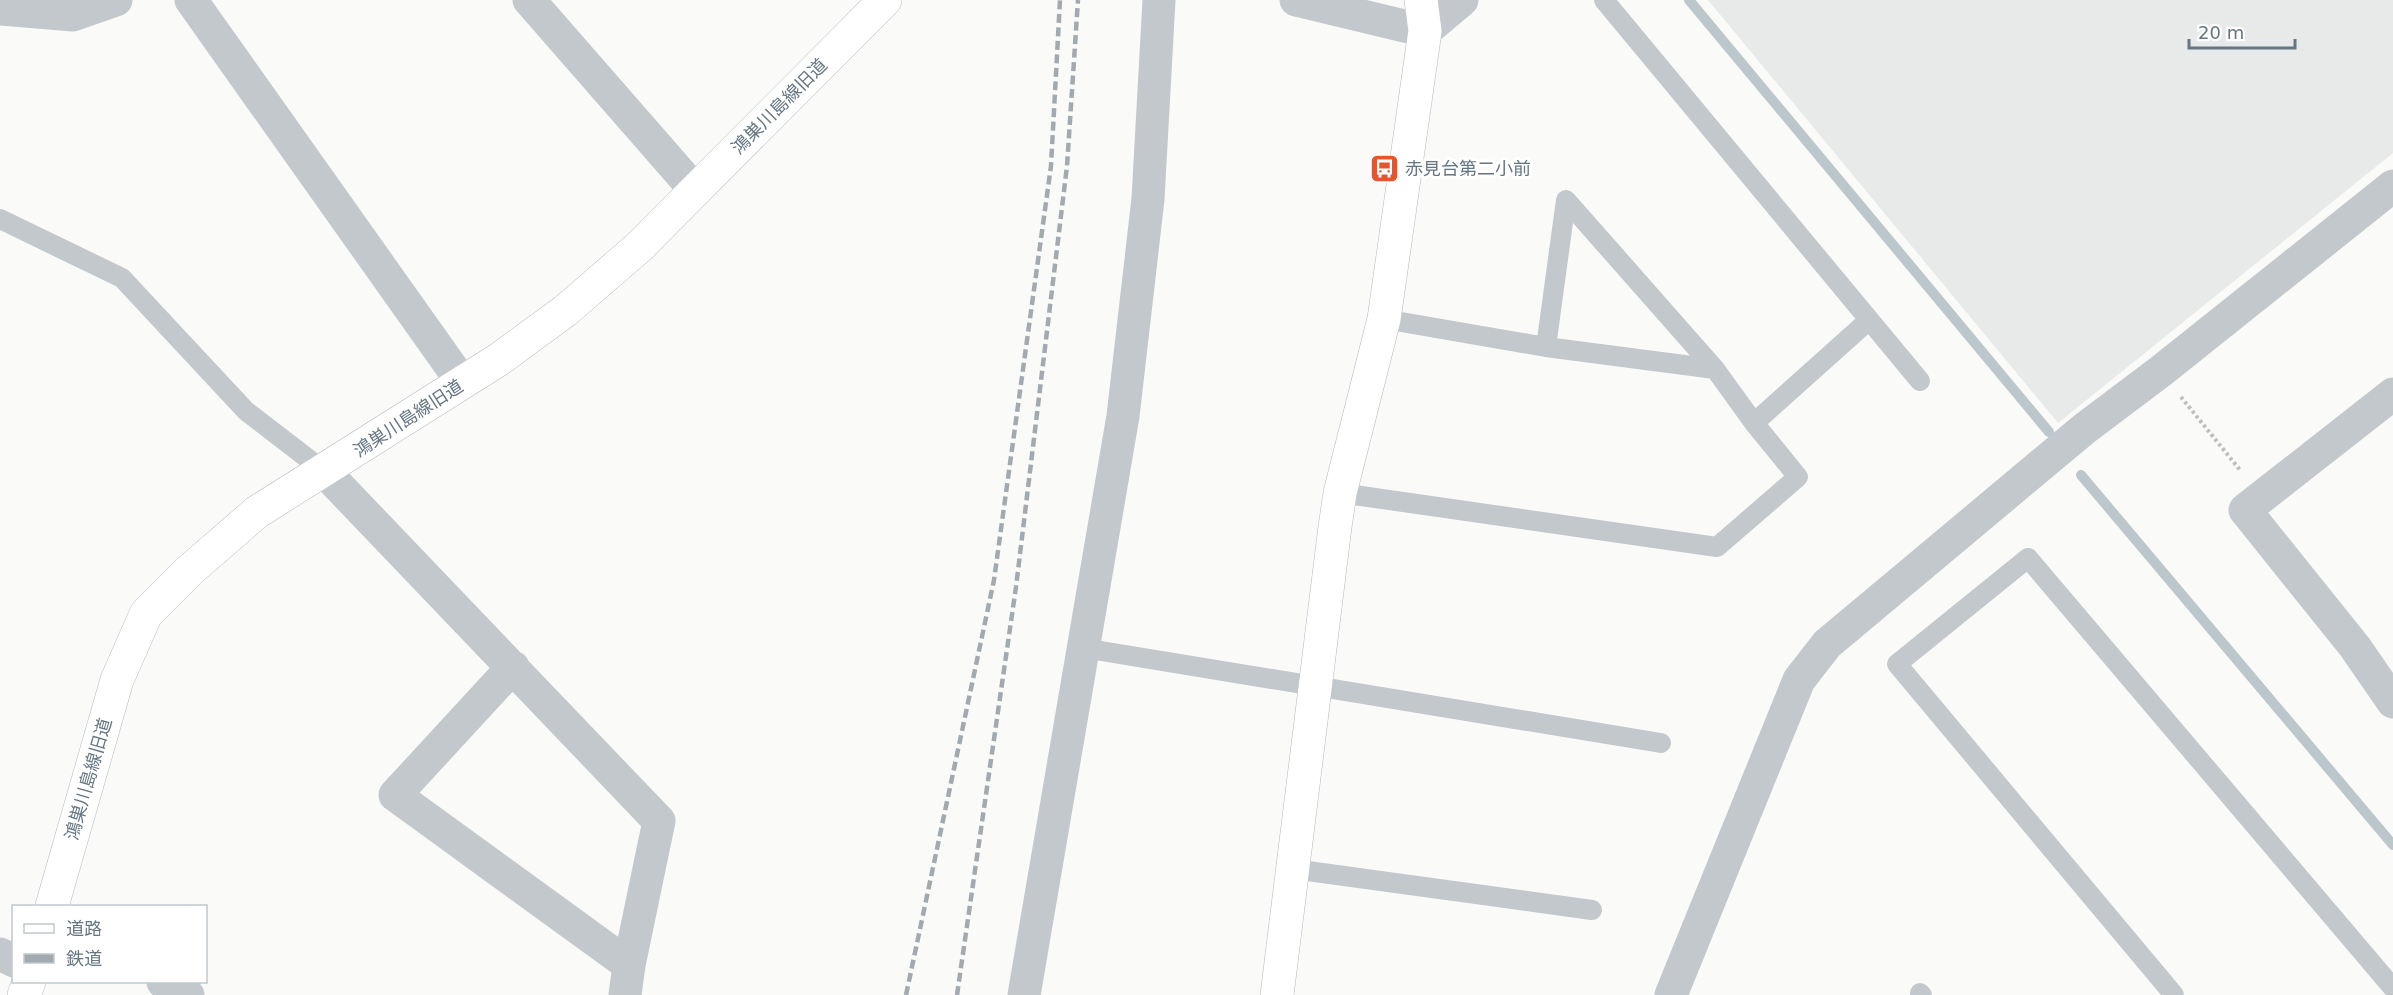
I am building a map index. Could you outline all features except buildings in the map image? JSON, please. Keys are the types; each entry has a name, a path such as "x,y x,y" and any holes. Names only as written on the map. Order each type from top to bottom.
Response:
{"street":[{"path":"0,9 73,15 116,0"},
{"path":"191,0 462,382"},
{"path":"529,0 695,190"},
{"name":"鴻巣川島線旧道","path":"52,905 117,680 146,614 189,571 257,512 498,360 565,311 639,247 885,0"},
{"path":"1024,995 1127,382 1148,199 1159,0"},
{"path":"1296,0 1423,15 1462,0"},
{"path":"1277,995 1340,492 1383,319 1423,15"},
{"path":"1671,995 1799,680 1827,644 2084,429 2161,371 2393,186"},
{"path":"2389,404 2245,510 2355,647 2393,702"},
{"path":"324,471 513,667 659,820 627,980 395,795 513,667"},
{"path":"167,983 188,995"}],"lane":[{"path":"1605,0 1920,381"},
{"path":"1340,492 1717,547 1798,477 1754,423 1715,369 1566,200 1546,347"},
{"path":"0,219 122,278 246,411 324,471"},
{"path":"1383,319 1546,347 1715,369"},
{"path":"1754,423 1869,320"},
{"path":"2174,995 1897,664 2028,558 2393,988"},
{"path":"1083,648 1661,742"},
{"path":"1293,869 1592,910"}],"path":[{"path":"2161,371 2262,496"}],"shaded area":[{"path":"1708,0 2393,0 2393,153 2058,423"}],"waterway":[{"path":"1689,0 2049,432"},
{"path":"2081,475 2393,845"}],"railway":[{"path":"906,995 994,580 1051,166 1060,0"},
{"path":"957,995 1016,587 1067,166 1078,0"}],"place":[{"name":"赤見台第二小前","path":"1384,168"}]}
